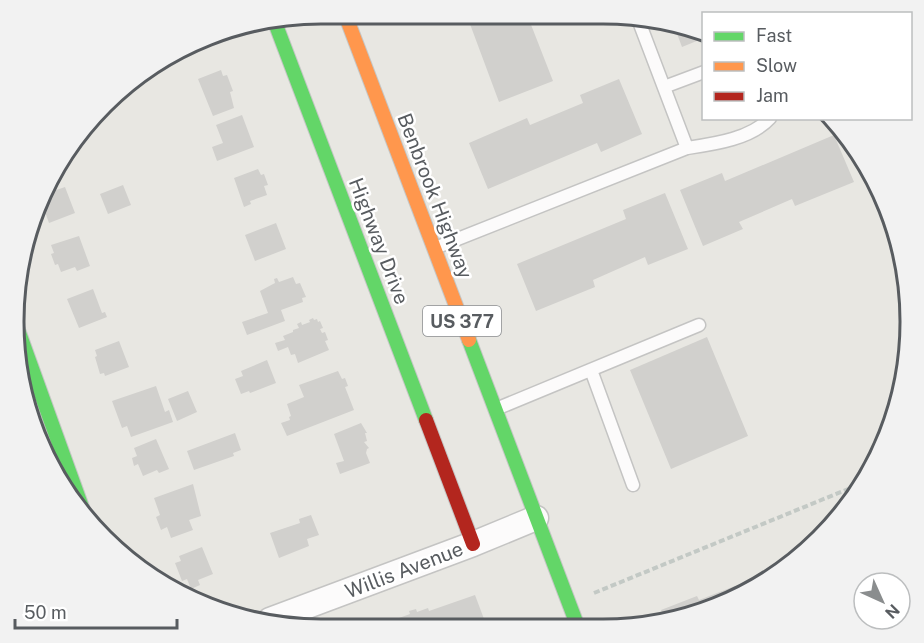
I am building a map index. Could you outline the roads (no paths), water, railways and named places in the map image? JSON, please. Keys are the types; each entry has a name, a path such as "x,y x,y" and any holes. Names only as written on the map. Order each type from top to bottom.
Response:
{"street":[{"name":"Benbrook Highway","path":"349,24 575,619"},
{"name":"Highway Drive","path":"277,28 473,544"},
{"path":"26,353 76,489"},
{"name":"Willis Avenue","path":"281,616 536,518"}],"lane":[{"path":"641,27 687,148"},
{"path":"664,87 702,73"},
{"path":"434,248 687,148 708,145 753,132 768,120"},
{"path":"495,410 699,325"},
{"path":"591,370 633,485"}]}
